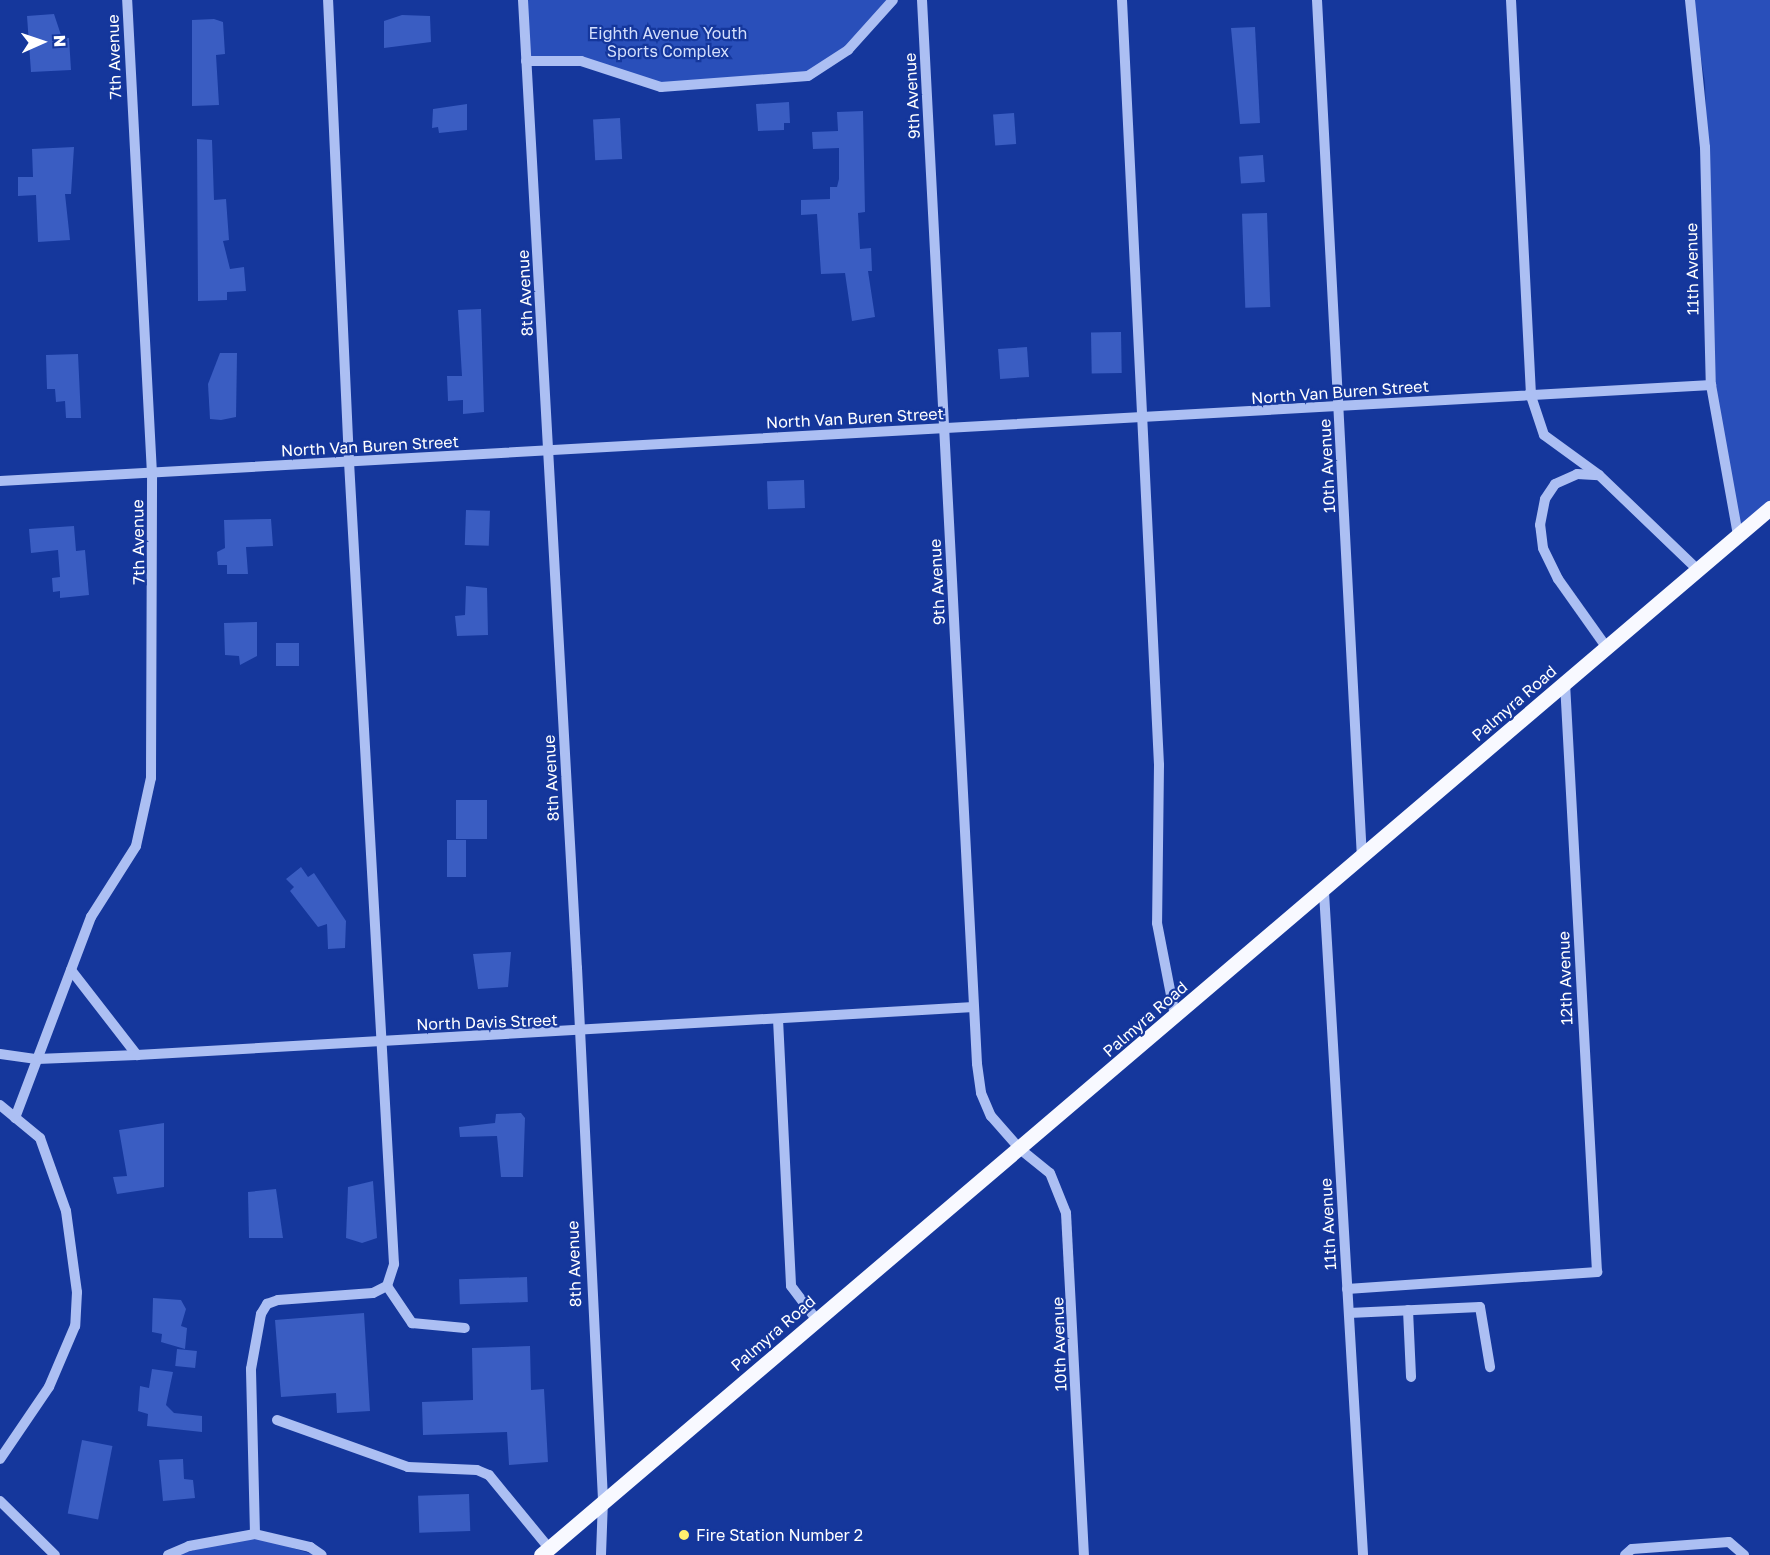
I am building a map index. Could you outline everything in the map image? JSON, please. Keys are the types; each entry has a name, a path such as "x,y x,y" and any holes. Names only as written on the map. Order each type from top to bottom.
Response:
{"main road":[{"name":"Palmyra Road","path":"545,1551 816,1319 1324,891 1770,508"}],"street":[{"name":"7th Avenue","path":"15,1118 91,916 136,846 149,790 155,691 152,474 127,0"},
{"path":"328,0 349,461 394,1264 387,1286"},
{"name":"8th Avenue","path":"523,0 549,453 603,1500 601,1555"},
{"path":"526,61 581,61 661,87 808,76 848,50 893,0"},
{"name":"9th Avenue","path":"922,0 974,1007 981,1093 991,1116 1020,1149"},
{"path":"1122,0 1159,765 1156,923 1175,1016"},
{"name":"10th Avenue","path":"1317,0 1362,858"},
{"path":"1511,0 1531,396 1544,435 1599,475 1698,570"},
{"name":"11th Avenue","path":"1690,0 1706,147 1711,385 1738,535"},
{"name":"North Van Buren Street","path":"0,481 349,461 549,453 943,428 1711,385"},
{"path":"1599,475 1577,474 1555,484 1545,499 1540,525 1543,548 1558,579 1607,648"},
{"name":"12th Avenue","path":"1347,1289 1597,1272 1565,683"},
{"name":"11th Avenue","path":"1324,891 1363,1555"},
{"path":"70,970 138,1055"},
{"name":"North Davis Street","path":"0,1054 38,1059 138,1055 380,1041 579,1033 778,1018 974,1007"},
{"path":"778,1018 791,1286 816,1319"},
{"path":"0,1105 40,1138 56,1177 74,1253 77,1292 75,1326 49,1387 0,1459"},
{"name":"10th Avenue","path":"1020,1149 1050,1173 1058,1186 1070,1237 1084,1555"},
{"path":"387,1286 412,1323 465,1328"},
{"path":"255,1534 251,1369 261,1314 267,1304 279,1300 342,1297 387,1286"},
{"path":"1349,1313 1480,1307 1490,1367"},
{"path":"1408,1310 1411,1377"},
{"path":"277,1420 408,1467 477,1470 489,1475 545,1551"},
{"path":"0,1501 55,1555"},
{"path":"168,1555 189,1546 255,1534 310,1547 322,1555"},
{"path":"1625,1555 1632,1549 1683,1550 1729,1542 1744,1555"}],"green space":[{"name":"Eighth Avenue Youth Sports Complex","path":"525,0 891,0 847,49 808,74 662,85 589,61 528,59"},
{"path":"1692,0 1770,0 1770,508 1741,533 1716,407 1705,83"},
{"path":"264,1539 315,1555 174,1555 234,1540"}],"building":[{"path":"54,14 62,38 69,38 71,70 31,72 27,16"},
{"path":"402,15 430,16 431,42 384,48 384,21"},
{"path":"214,19 223,22 225,54 216,55 219,105 192,106 192,20"},
{"path":"1255,27 1260,123 1240,124 1231,28"},
{"path":"789,102 790,123 784,123 784,130 758,131 756,104"},
{"path":"467,104 467,130 439,133 438,127 432,128 433,109"},
{"path":"863,111 865,212 858,213 860,249 871,248 872,271 868,271 875,317 852,321 845,273 821,274 817,214 801,215 801,200 830,199 830,187 837,187 839,179 839,148 813,149 812,132 838,131 837,112"},
{"path":"1014,113 1016,144 995,145 993,114"},
{"path":"620,118 622,159 595,160 593,119"},
{"path":"197,139 212,140 214,200 226,199 229,240 223,241 230,269 244,267 246,291 227,292 227,300 198,301"},
{"path":"74,147 71,194 65,194 70,240 38,242 36,195 18,196 18,177 33,177 32,149"},
{"path":"1263,155 1265,182 1241,184 1239,157"},
{"path":"1267,213 1270,307 1245,308 1242,214"},
{"path":"481,309 484,412 463,414 463,400 448,401 447,376 462,376 458,310"},
{"path":"1121,332 1122,373 1092,374 1091,333"},
{"path":"1027,347 1029,377 1000,379 998,349"},
{"path":"220,353 237,353 236,417 221,420 210,419 208,384"},
{"path":"78,354 81,418 66,418 65,401 56,402 55,389 47,389 46,355"},
{"path":"804,480 805,508 768,509 767,481"},
{"path":"466,510 490,511 489,546 465,545"},
{"path":"271,519 273,546 246,547 248,574 227,574 227,565 218,565 217,552 225,548 224,520"},
{"path":"74,526 76,551 85,550 89,595 60,598 60,591 53,592 52,578 60,577 58,550 31,553 29,529"},
{"path":"466,586 487,588 488,635 457,636 455,616 465,615"},
{"path":"257,622 257,656 240,665 239,656 225,655 224,623"},
{"path":"276,643 299,643 299,666 276,666"},
{"path":"456,800 487,800 487,839 456,839"},
{"path":"447,840 466,840 466,877 447,877"},
{"path":"301,867 308,877 314,873 346,921 345,948 328,949 327,924 318,927 290,891 294,887 286,879"},
{"path":"511,952 508,987 478,989 473,954"},
{"path":"521,1113 525,1118 523,1177 501,1177 497,1136 460,1137 459,1127 495,1123 496,1114"},
{"path":"164,1123 164,1187 117,1194 113,1177 127,1176 119,1130"},
{"path":"373,1181 377,1238 362,1243 346,1238 348,1187"},
{"path":"276,1189 283,1238 249,1238 248,1192"},
{"path":"527,1277 528,1302 460,1304 459,1279"},
{"path":"153,1298 181,1300 186,1309 181,1326 187,1328 185,1349 161,1342 162,1334 152,1332"},
{"path":"364,1313 370,1411 337,1413 336,1393 281,1397 275,1320"},
{"path":"530,1346 531,1390 544,1389 548,1462 509,1465 507,1432 423,1435 422,1402 473,1400 472,1348"},
{"path":"177,1349 197,1351 195,1368 175,1366"},
{"path":"152,1369 173,1372 166,1405 174,1413 202,1416 202,1432 147,1426 148,1414 138,1411 140,1386 149,1388"},
{"path":"82,1440 112,1446 98,1520 68,1514"},
{"path":"183,1459 184,1479 193,1480 195,1498 163,1501 159,1460"},
{"path":"469,1494 470,1531 419,1533 418,1496"}],"place":[{"name":"Fire Station Number 2","path":"684,1535"}]}
